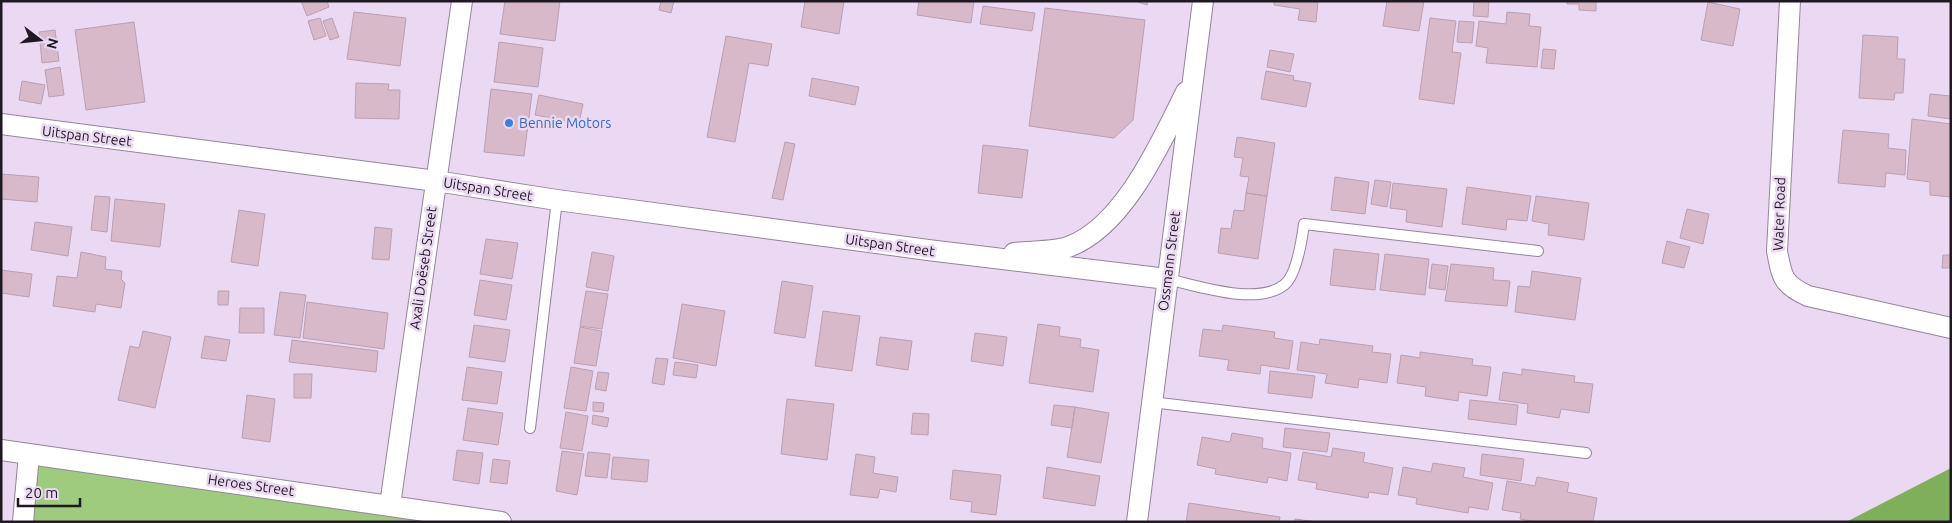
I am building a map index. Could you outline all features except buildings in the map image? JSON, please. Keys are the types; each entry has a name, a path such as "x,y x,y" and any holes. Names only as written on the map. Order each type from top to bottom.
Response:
{"street":[{"name":"Axali Doëseb Street","path":"390,505 462,1"},
{"name":"Ossmann Street","path":"1138,522 1203,1"},
{"name":"Water Road","path":"1790,1 1777,251 1782,274 1792,289 1808,296 1951,328"},
{"name":"Uitspan Street","path":"976,256 1066,247 1089,237 1112,216 1151,162 1194,76"},
{"name":"Uitspan Street","path":"1,124 436,181 557,200 976,256 1167,279"},
{"name":"Heroes Street","path":"1,450 501,522"},
{"path":"23,522 29,454"}],"lane":[{"path":"530,428 557,200"},
{"path":"1167,279 1238,294 1266,294 1285,285 1298,260 1304,224 1538,251"},
{"path":"1152,402 1586,453"}],"green space":[{"path":"29,454 501,522 23,522"},
{"path":"1951,468 1951,522 1846,522"}],"place":[{"name":"Bennie Motors","path":"509,123"}]}
